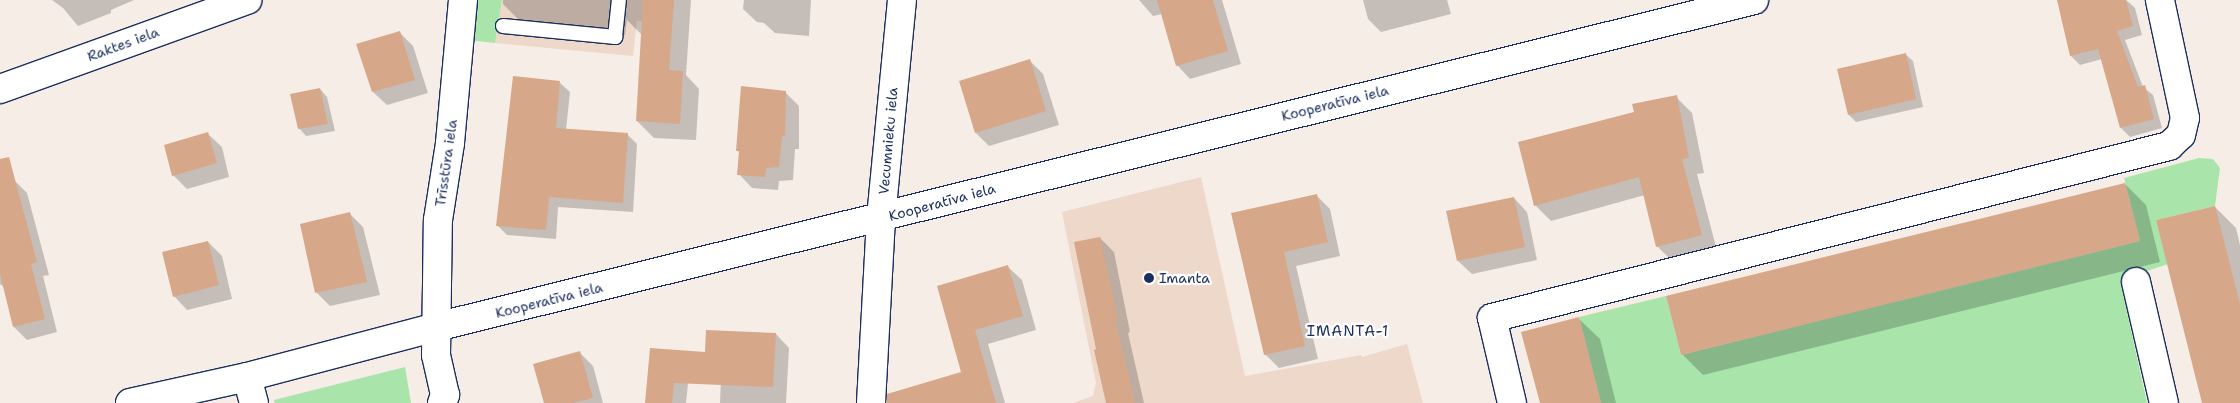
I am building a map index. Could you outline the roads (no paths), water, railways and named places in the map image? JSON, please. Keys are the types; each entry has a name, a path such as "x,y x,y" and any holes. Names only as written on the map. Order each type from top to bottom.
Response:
{"street":[{"name":"Raktes iela","path":"0,89 247,0"},
{"name":"Trīsstūra iela","path":"442,403 445,395 436,355 438,220 450,143 464,0"},
{"name":"Vecumnieku iela","path":"871,403 881,218 902,0"},
{"name":"Kooperatīva iela","path":"130,403 247,377 436,327 1754,0"},
{"path":"1512,403 1492,318 2169,146 2181,135 2185,118 2160,0"},
{"path":"2136,282 2164,403"},
{"path":"247,377 254,403"}],"lane":[{"path":"503,26 615,37 619,0"}],"place":[{"name":"Imanta","path":"1149,278"}],"district":[{"name":"IMANTA-1","path":"1348,332"}]}
